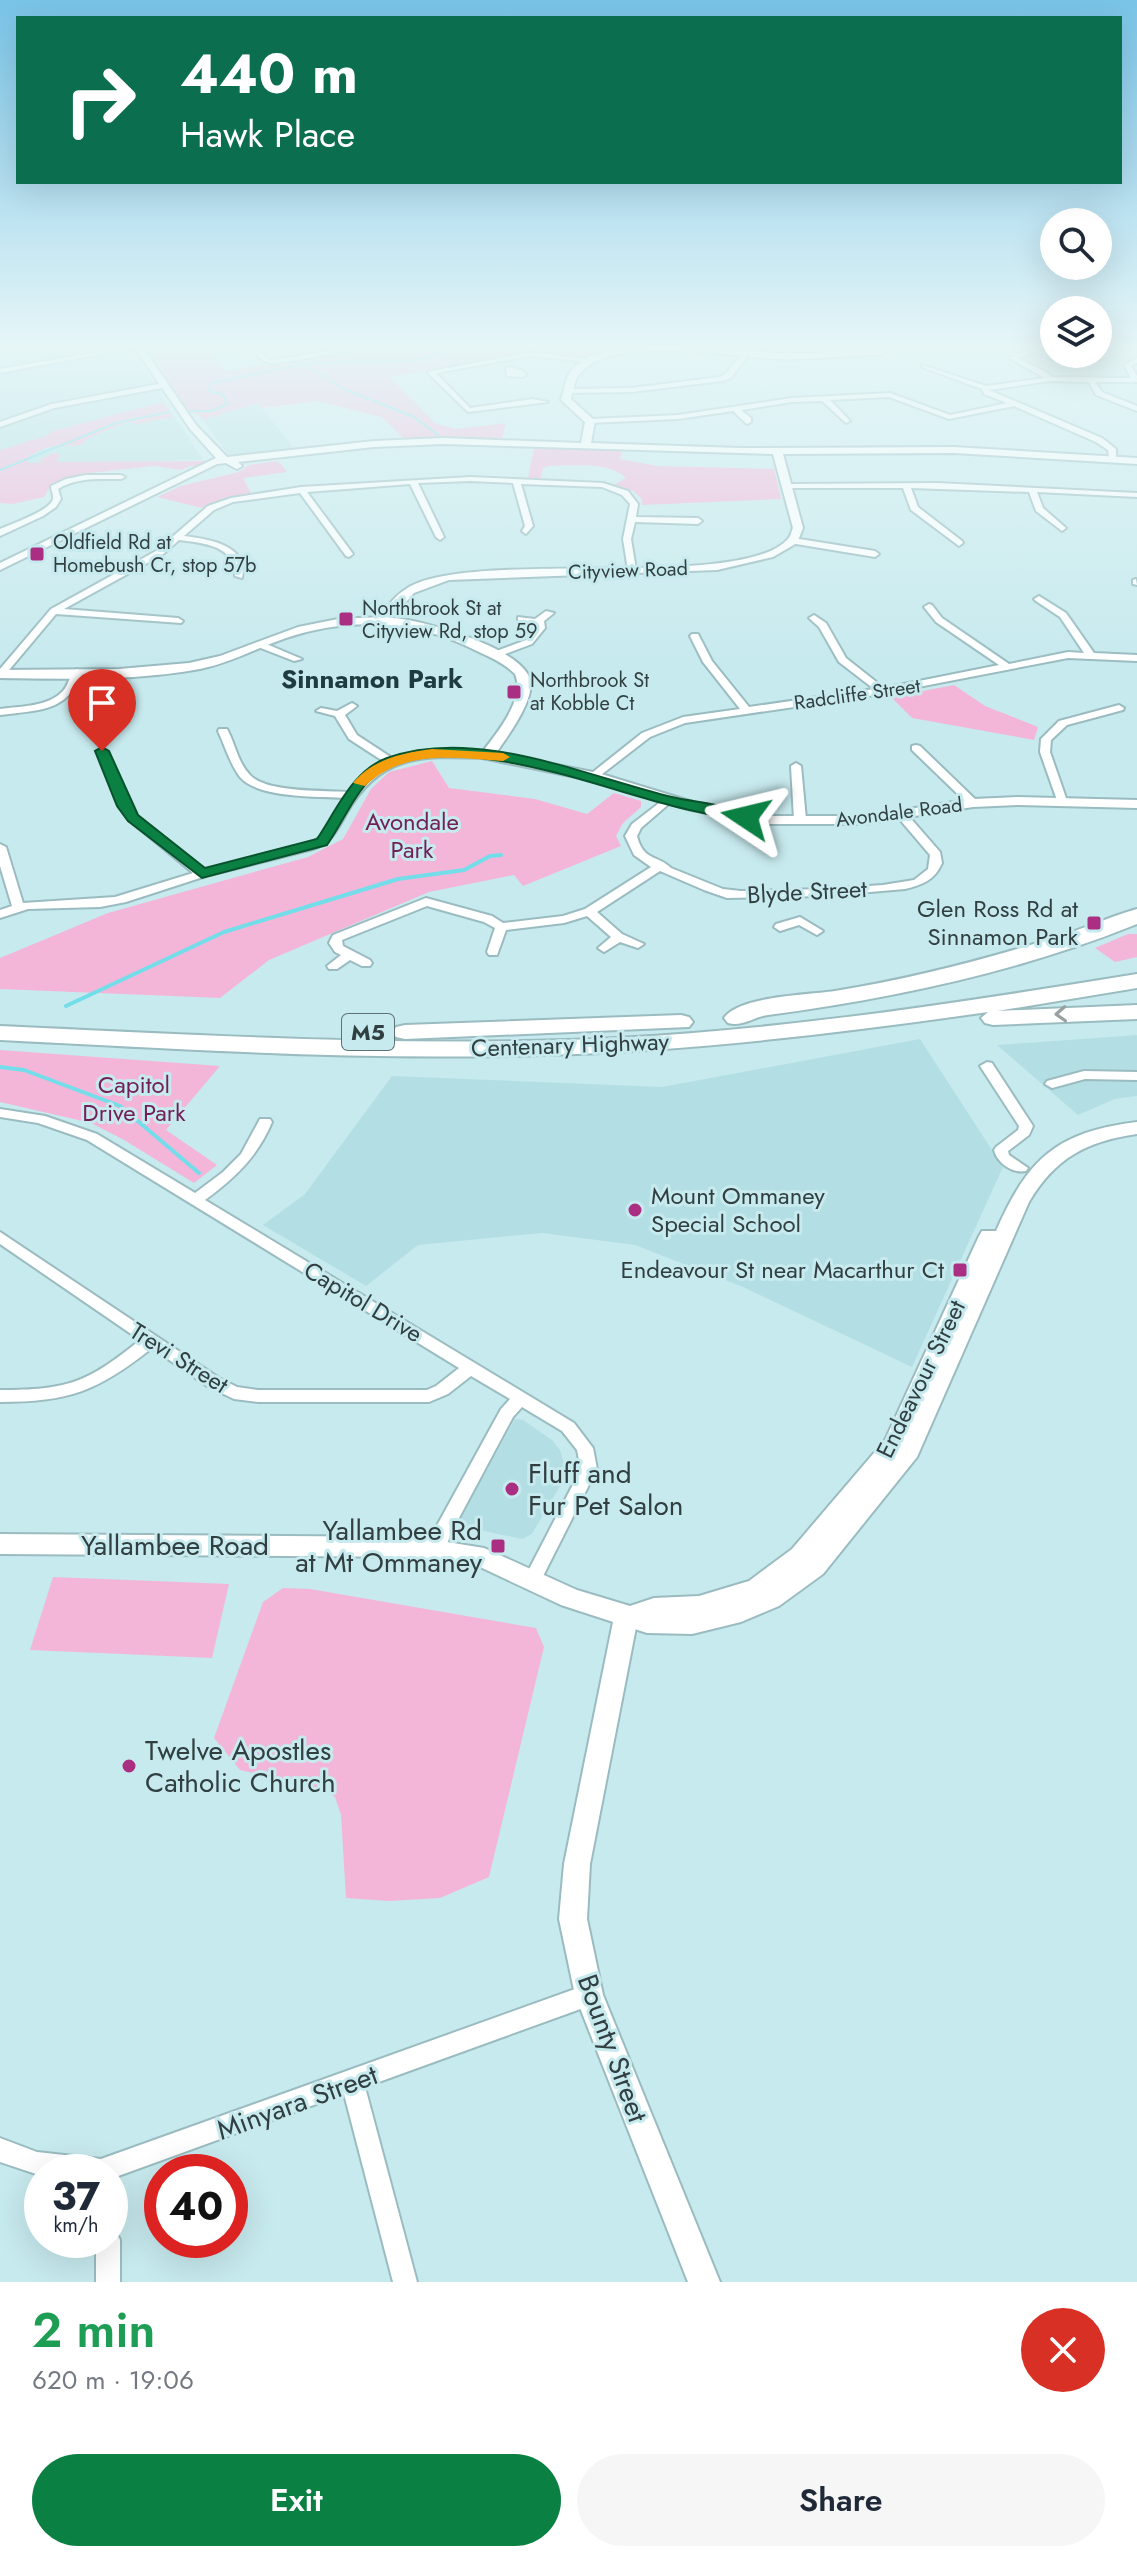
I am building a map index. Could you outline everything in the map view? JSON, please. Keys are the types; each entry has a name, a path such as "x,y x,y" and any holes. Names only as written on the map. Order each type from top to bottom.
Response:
{"highway":[{"path":"736,1018 750,1010 852,996 960,974 1137,916"},
{"name":"Centenary Highway","path":"0,1019 383,1032 566,1028 736,1018 998,990 1137,967"},
{"name":"Centenary Highway","path":"0,1033 400,1049 639,1044 876,1019 1137,981"},
{"path":"639,1044 667,1048 959,1020 1137,1012"}],"main road":[{"name":"Endeavour Street","path":"626,1617 654,1609 699,1607 731,1599 758,1588 801,1556 895,1445 1021,1168 1045,1146 1065,1136 1137,1117"},
{"name":"Endeavour Street","path":"626,1617 667,1624 692,1623 728,1615 770,1599 814,1567 909,1451 1019,1202 1038,1169 1075,1142 1112,1131 1137,1128"},
{"name":"Yallambee Road","path":"0,1544 437,1549 484,1558 570,1598 626,1617"}],"street":[{"path":"212,451 221,464"},
{"path":"0,567 173,482 221,464 318,451"},
{"path":"762,451 823,451"},
{"path":"978,451 1137,461"},
{"path":"1111,451 1113,460"},
{"path":"778,452 798,521 793,541 866,553"},
{"path":"0,533 4,524 20,523 52,508 57,499 54,488 63,482 121,477"},
{"path":"413,481 442,533 424,533"},
{"path":"1,674 54,611 159,553 180,538 205,513 242,498 301,489 413,481 579,482 616,489 631,498 634,504 627,539 632,570"},
{"path":"516,481 528,527"},
{"path":"788,486 906,485 1137,495"},
{"path":"906,485 914,508 959,543"},
{"path":"301,489 343,551 359,547"},
{"path":"1032,490 1035,504 1062,528"},
{"path":"631,519 698,521"},
{"path":"515,525 542,528"},
{"path":"180,538 220,546 232,553 238,561 239,576"},
{"name":"Cityview Road","path":"383,622 399,596 449,577 737,564 769,555 793,541"},
{"path":"1039,599 1063,615 1090,654"},
{"path":"929,607 939,620 1009,668"},
{"path":"54,611 178,621"},
{"path":"494,655 532,640 539,630 539,623 549,613"},
{"path":"814,618 823,625 842,660 882,691"},
{"path":"521,619 539,623"},
{"path":"1,674 185,668 227,659 312,627 383,622 433,628 494,655 517,669 525,684 502,737 487,755"},
{"path":"695,636 708,662 746,710"},
{"path":"261,645 297,659"},
{"name":"Radcliffe Street","path":"593,776 660,728 697,717 882,691 1090,654 1137,658"},
{"path":"0,712 54,703 71,691 77,672"},
{"path":"321,711 339,714 352,706"},
{"path":"1062,801 1045,752 1046,739 1063,723 1119,708"},
{"path":"339,714 353,737 390,761"},
{"path":"223,731 246,777 253,783 269,788 351,795"},
{"path":"916,748 973,803"},
{"path":"102,751 124,806 133,818 202,874"},
{"name":"Avondale Road","path":"0,914 18,906 113,902 322,842 365,777 390,761 423,754 487,755 593,776 667,800 746,817 836,822 973,803 1062,801 1137,804"},
{"path":"796,766 800,819"},
{"name":"Blyde Street","path":"667,800 636,826 631,836 639,854 725,893 791,893 903,886 930,874 936,866 936,854 902,815"},
{"path":"0,847 18,906"},
{"path":"366,963 336,945 341,935 421,903 435,903 488,919 501,927 564,919 589,912 662,865"},
{"path":"791,893 800,921 817,931"},
{"path":"589,912 638,944"},
{"path":"780,927 800,921"},
{"path":"493,952 501,927"},
{"path":"604,948 620,933"},
{"path":"333,966 349,955"},
{"path":"987,1066 1026,1126 1024,1132 1001,1150 1003,1157 1021,1168"},
{"path":"1052,1084 1084,1075 1137,1076"},
{"name":"Capitol Drive","path":"0,1113 40,1119 92,1137 568,1427 585,1448 589,1469 533,1579"},
{"path":"195,1200 238,1169 259,1141 265,1122"},
{"name":"Trevi Street","path":"0,1237 213,1382 244,1395 429,1396 442,1390 471,1367"},
{"path":"0,1396 74,1392 101,1378 150,1341"},
{"path":"437,1549 443,1531 492,1441 520,1398"},
{"name":"Bounty Street","path":"626,1617 577,1864 573,1919 589,1995 704,2282"},
{"name":"Minyara Street","path":"128,2161 589,1995"},
{"path":"352,2082 405,2282"},
{"name":"Minyara Street","path":"0,2150 24,2160"},
{"path":"108,2258 108,2282"}],"shaded area":[{"path":"0,451 198,451 203,460 0,464"},
{"path":"226,451 274,451 246,455"},
{"path":"1137,1035 1137,1096 1115,1099 1078,1115 997,1045"},
{"name":"Mount Ommaney Special School","path":"920,1039 1003,1167 912,1367 743,1287 635,1245 542,1233 418,1245 366,1286 263,1225 305,1194 392,1076 662,1087"},
{"path":"515,1419 523,1420 552,1440 560,1450 565,1467 563,1481 532,1534 522,1539 460,1526 458,1522"}],"green space":[{"path":"0,451 38,451 30,455 27,463 41,463 40,460 53,453 60,455 57,462 208,461 203,467 190,466 181,470 154,466 81,474 51,485 44,497 13,504 0,503"},
{"path":"533,451 622,451 620,459 657,466 774,469 781,499 642,505 642,499 633,491 614,485 626,478 610,469 549,466 543,468 541,478 528,478"},
{"path":"278,461 287,472 243,478 251,493 222,499 202,508 157,497 181,486 239,472 249,465"},
{"path":"954,685 985,706 1038,727 1034,740 912,718 891,697"},
{"name":"Avondale Park","path":"432,761 449,788 535,799 587,814 614,793 641,801 641,807 623,823 616,836 621,846 523,886 514,875 429,892 269,960 220,998 0,989 0,958 108,913 308,857 343,839 371,789 389,772"},
{"path":"1128,934 1137,934 1137,957 1115,962 1095,948"},
{"name":"Capitol Drive Park","path":"0,1050 220,1066 166,1130 217,1165 194,1183 91,1123 0,1102"},
{"path":"53,1577 229,1584 212,1658 30,1650"},
{"path":"283,1588 310,1589 536,1628 544,1647 489,1877 440,1898 389,1901 346,1898 341,1815 335,1797 327,1791 240,1770 214,1738 263,1602"}],"waterway":[{"path":"0,470 46,451"},
{"path":"66,1006 224,932 398,879 464,870 490,856 501,855"},
{"path":"0,1067 24,1070 120,1106 199,1173"}],"slow traffic":[{"path":"360,783 376,768 410,756 432,753 503,757"}],"place":[{"name":"Oldfield Rd at Homebush Cr, stop 57b","path":"37,554"},
{"name":"Northbrook St at Cityview Rd, stop 59","path":"346,619"},
{"name":"Northbrook St at Kobble Ct","path":"514,692"},
{"name":"Glen Ross Rd at Sinnamon Park","path":"1094,923"},
{"name":"Mount Ommaney Special School","path":"635,1210"},
{"name":"Endeavour St near Macarthur Ct","path":"960,1270"},
{"name":"Fluff and Fur Pet Salon","path":"512,1489"},
{"name":"Yallambee Rd at Mt Ommaney","path":"498,1546"},
{"name":"Twelve Apostles Catholic Church","path":"129,1766"}],"district":[{"name":"Sinnamon Park","path":"372,679"}],"route":[{"path":"102,751 124,806 133,818 202,874 309,848 322,842 351,795 376,768 390,761 432,753 487,755 540,763 667,800 746,817"}]}
